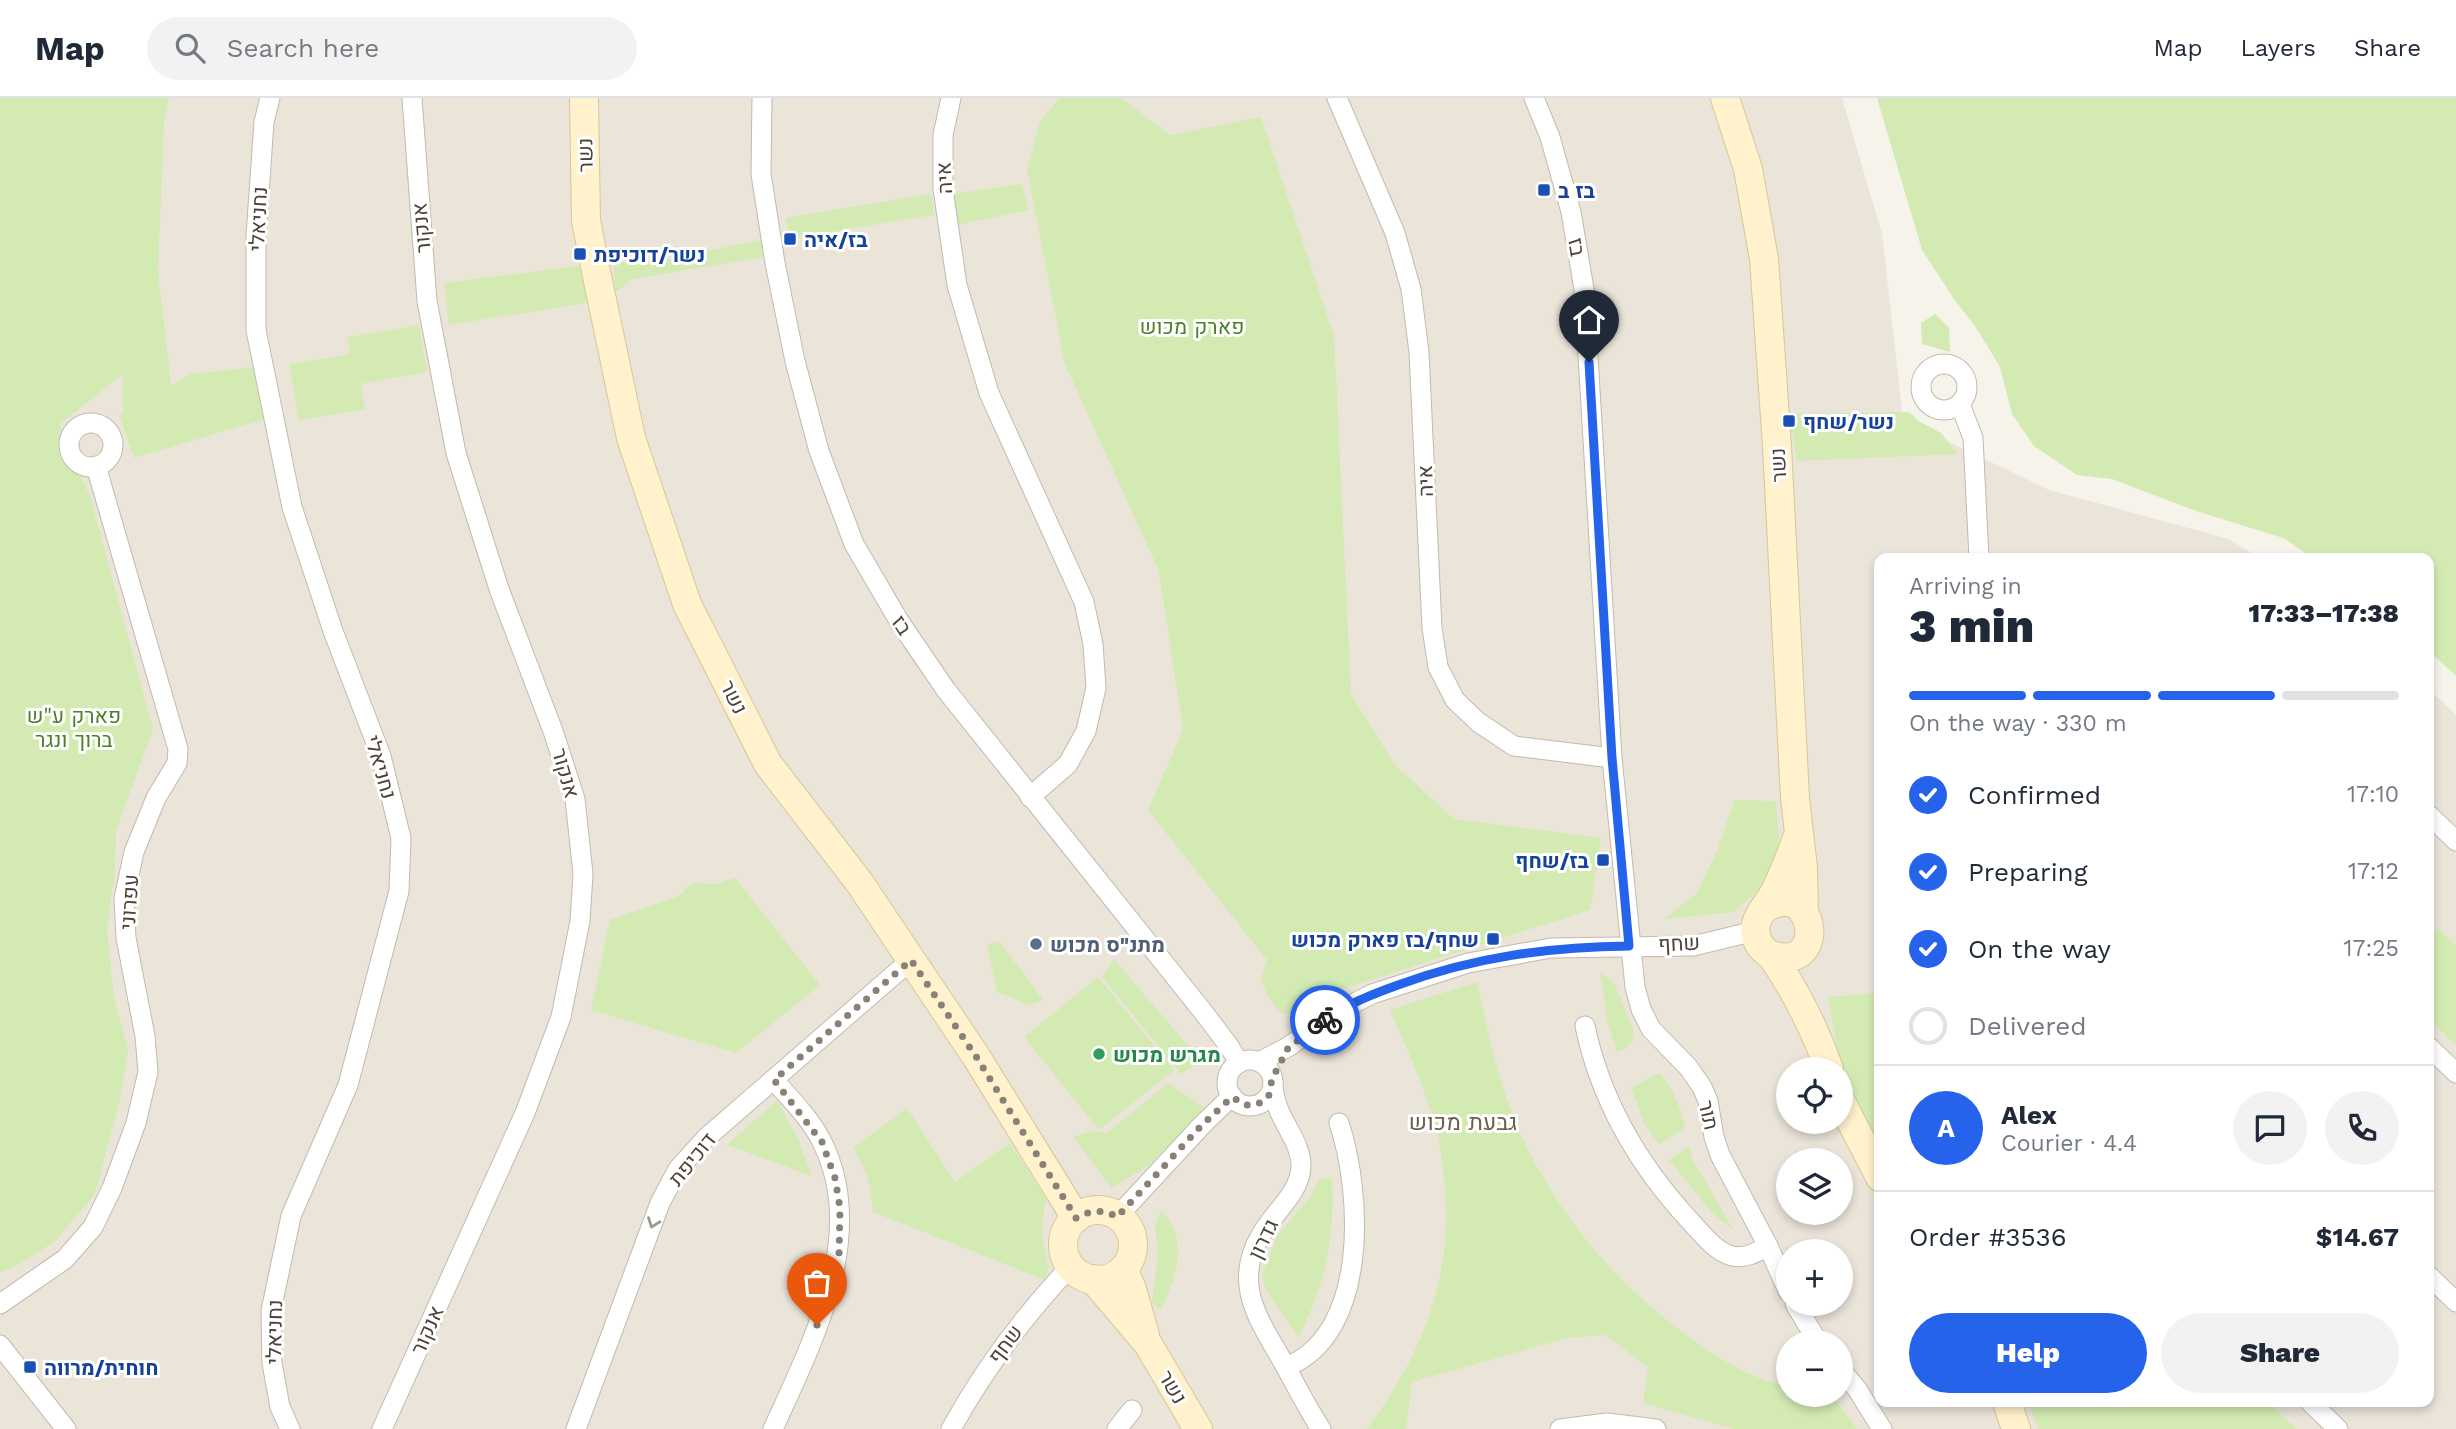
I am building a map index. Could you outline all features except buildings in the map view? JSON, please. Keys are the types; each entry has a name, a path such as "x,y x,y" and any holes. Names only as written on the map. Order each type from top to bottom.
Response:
{"street":[{"name":"נחניאלי","path":"270,98 264,122 256,236 256,330 292,507 333,631 381,756 401,838 399,891 348,1085 291,1216 273,1299 272,1363 279,1407 290,1429"},
{"name":"אנקור","path":"382,1429 525,1113 561,1017 580,921 583,874 575,799 553,731 499,589 456,453 427,301 412,98"},
{"name":"נשר","path":"584,98 586,221 598,281 631,438 687,604 768,764 859,882 977,1058 1076,1218"},
{"name":"בז","path":"762,98 761,174 775,263 795,361 819,451 854,544 899,621 946,690 1204,1013 1239,1063"},
{"name":"איה","path":"951,98 943,135 943,189 957,285 989,393 1084,602 1093,643 1096,688 1086,731 1068,764 1030,797"},
{"name":"איה","path":"1337,98 1395,233 1411,289 1419,352 1432,628 1438,667 1455,700 1478,722 1514,746 1612,758"},
{"name":"בז","path":"1534,98 1550,137 1572,212 1584,289 1612,758 1629,946"},
{"name":"נשר","path":"1726,98 1748,169 1764,259 1804,913"},
{"path":"1960,404 1973,438 1979,553"},
{"name":"עפרוני","path":"0,1304 65,1259 93,1227 112,1188 136,1123 148,1072 145,1036 126,938 124,898 134,852 156,798 177,763 178,749 96,466"},
{"path":"2434,820 2456,841"},
{"name":"נשר","path":"1760,920 1780,881 1798,836"},
{"path":"1820,1042 1807,970 1805,945 1810,929 1804,913 1794,905 1773,904 1760,920 1761,947 1771,955 1787,978 1825,1057"},
{"name":"שחף","path":"1259,1062 1288,1048 1334,1014 1373,994 1468,963 1551,948 1692,946 1760,920"},
{"path":"1771,955 1792,956 1805,945"},
{"name":"תור","path":"1629,946 1635,987 1646,1019 1659,1039 1688,1067 1702,1087 1708,1101 1720,1155 1776,1264"},
{"name":"דוכיפת","path":"576,1429 660,1203 678,1169 706,1138 911,960"},
{"path":"1585,1026 1600,1080 1617,1119 1641,1161 1676,1206 1715,1246 1727,1254 1749,1255 1768,1246"},
{"name":"שחף","path":"1272,1080 1288,1048"},
{"path":"2434,1052 2456,1073"},
{"path":"1117,1217 1202,1125 1240,1101 1265,1100 1269,1095 1272,1080 1270,1072 1259,1062 1249,1060 1239,1063 1228,1076 1228,1087 1240,1101 1268,1113 1285,1126"},
{"path":"773,1429 810,1347 839,1256 840,1208 835,1178 822,1142 774,1080"},
{"name":"גדרון","path":"1272,1080 1274,1101 1299,1150 1301,1170 1295,1186 1260,1236 1251,1258 1248,1277 1250,1295 1321,1429"},
{"path":"1286,1367 1300,1362 1310,1354 1326,1335 1338,1312 1348,1278 1354,1250 1353,1186 1339,1122"},
{"path":"1853,1123 1874,1161"},
{"path":"1096,1211 1117,1217 1128,1229 1132,1244 1129,1260 1123,1269 1109,1278 1082,1273 1063,1252 1066,1231 1076,1218 1096,1211"},
{"name":"נשר","path":"1123,1269 1132,1289 1148,1344"},
{"name":"נשר","path":"1082,1273 1148,1344 1198,1429"},
{"name":"שחף","path":"951,1429 982,1375 1040,1299 1082,1273"},
{"path":"2434,1281 2456,1302"},
{"path":"0,1345 66,1429"},
{"path":"1853,1384 1882,1429"},
{"path":"2009,1407 2016,1429"},
{"path":"2315,1407 2338,1429"},
{"path":"1117,1429 1132,1410"},
{"path":"1560,1429 1607,1423 1656,1429"}],"shaded area":[{"path":"0,98 1842,98 1882,234 1903,420 2049,490 2229,539 2251,553 1874,553 1874,1407 2434,1407 2434,694 2456,715 2456,1429 0,1429"}],"green space":[{"name":"פארק ע\"ש ברוך ונגר","path":"0,98 169,98 164,120 158,272 171,385 191,374 255,367 268,418 134,458 119,415 123,413 123,374 60,424 91,500 153,729 116,831 115,871 107,928 114,997 128,1050 119,1104 95,1194 55,1241 18,1265 0,1272"},
{"name":"פארק מכוש","path":"1059,98 1121,98 1170,135 1261,117 1334,336 1351,694 1394,764 1454,819 1601,838 1590,910 1311,999 1296,1013 1281,1013 1268,997 1261,978 1267,960 1148,810 1183,730 1159,571 1065,364 1027,170 1039,123"},
{"path":"1877,98 2456,98 2456,676 2434,656 2434,553 2306,553 2283,538 2196,511 2112,479 2077,475 2034,446 2012,414 2000,367 1922,250"},
{"path":"1022,184 1029,210 957,225 953,194"},
{"path":"931,194 934,215 790,239 786,218"},
{"path":"760,240 774,255 632,279 615,293 614,262 655,262"},
{"path":"586,265 591,302 449,325 444,283"},
{"path":"1935,314 1949,328 1950,352 1922,344 1921,323"},
{"path":"419,325 427,372 361,384 365,409 299,420 289,364 350,354 347,337"},
{"path":"1909,412 1920,422 1941,433 1958,454 1797,461 1789,414"},
{"path":"1734,800 1776,801 1780,856 1757,891 1734,912 1664,919 1697,893 1718,849"},
{"path":"735,878 820,985 736,1053 591,1010 610,920 679,896 692,883 717,884"},
{"path":"2438,929 2456,945 2456,1045 2434,1025 2434,933"},
{"path":"999,941 1043,1000 1030,1005 997,992 987,945"},
{"path":"1114,959 1201,1061 1181,1074 1102,977"},
{"path":"1600,971 1615,985 1634,1033 1629,1045 1617,1052 1607,1020"},
{"name":"מגרש מכוש","path":"1098,977 1174,1070 1099,1130 1024,1037"},
{"path":"1477,982 1500,1078 1525,1143 1561,1205 1605,1262 1630,1288 1685,1334 1734,1366 1776,1383 1776,1407 1840,1407 1857,1429 1734,1429 1643,1403 1648,1367 1605,1335 1567,1338 1412,1382 1406,1429 1367,1429 1405,1371 1419,1341 1440,1278 1445,1246 1444,1176 1437,1133 1421,1083 1390,1010"},
{"path":"1874,993 1874,1139 1853,1090 1853,1057 1839,1057 1828,997"},
{"path":"1660,1073 1676,1099 1685,1128 1659,1144 1644,1123 1631,1088"},
{"path":"1168,1083 1205,1108 1148,1166 1112,1188 1073,1137 1091,1131 1107,1133"},
{"path":"777,1100 799,1141 812,1176 727,1145"},
{"path":"907,1108 955,1182 1010,1143 1046,1199 1042,1234 1048,1263 1045,1280 873,1212 868,1178 853,1148"},
{"path":"1689,1146 1693,1160 1734,1231 1712,1213 1669,1160"},
{"path":"1332,1177 1332,1219 1327,1259 1316,1298 1298,1337 1265,1289 1262,1275 1277,1236 1308,1200 1320,1179"},
{"path":"1161,1210 1175,1233 1178,1258 1161,1310 1152,1303 1158,1255 1155,1225"},
{"path":"2029,1407 2273,1407 2296,1429 2039,1429"}],"way so far":[{"path":"817,1325 839,1256 840,1208 835,1178 822,1142 774,1080 911,960 977,1058 1076,1218 1096,1211 1117,1217 1202,1125 1232,1097 1246,1105 1256,1105 1265,1100 1288,1048 1325,1020"}],"place":[{"name":"בז ב","path":"1544,190"},
{"name":"בז/איה","path":"790,239"},
{"name":"נשר/דוכיפת","path":"580,254"},
{"name":"נשר/שחף","path":"1789,421"},
{"name":"בז/שחף","path":"1603,860"},
{"name":"שחף/בז פארק מכוש","path":"1493,939"},
{"name":"מתנ\"ס מכוש","path":"1036,944"},
{"name":"מגרש מכוש","path":"1099,1054"},
{"name":"חוחית/מרווה","path":"30,1367"}],"district":[{"name":"גבעת מכוש","path":"1463,1122"}],"route":[{"path":"1325,1020 1373,994 1468,963 1551,948 1629,946 1612,758 1589,362"}]}
